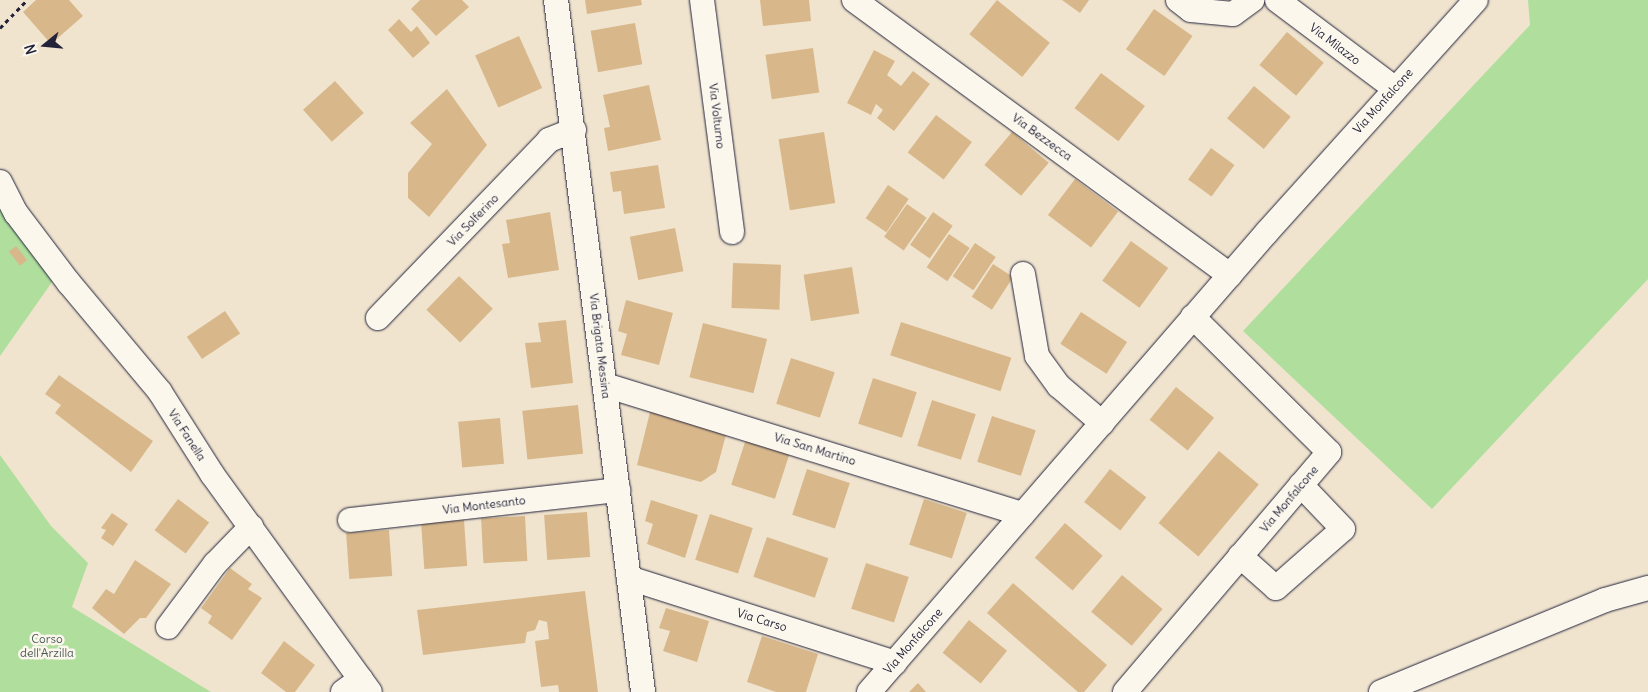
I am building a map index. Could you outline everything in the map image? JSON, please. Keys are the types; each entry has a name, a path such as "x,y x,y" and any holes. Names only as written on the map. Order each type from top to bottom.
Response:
{"street":[{"name":"Via Brigata Messina","path":"556,0 574,130 643,692"},
{"name":"Via Volturno","path":"702,0 732,232"},
{"name":"Via Bezzecca","path":"854,0 1230,275"},
{"path":"1178,0 1191,10 1233,14 1252,0"},
{"name":"Via Milazzo","path":"1276,0 1394,88"},
{"name":"Via Monfalcone","path":"869,692 1193,317 1394,88 1476,0"},
{"name":"Via Solferino","path":"378,318 549,140 574,130"},
{"name":"Via Fanella","path":"0,182 16,213 69,283 154,384 358,688"},
{"path":"1023,274 1037,356 1059,386 1102,423"},
{"name":"Via Monfalcone","path":"1125,692 1329,452 1193,317"},
{"name":"Via San Martino","path":"605,385 1024,514"},
{"path":"1240,556 1276,588 1343,529 1301,485"},
{"name":"Via Montesanto","path":"350,520 618,490"},
{"path":"168,627 215,564 251,527"},
{"name":"Via Carso","path":"629,578 895,663"},
{"path":"1381,692 1605,600 1648,588"}],"path":[{"path":"0,28 27,0"}],"green space":[{"path":"1528,0 1648,0 1648,279 1432,509 1243,331 1530,25"},
{"path":"0,174 64,265 0,356"},
{"name":"Corso dell'Arzilla","path":"0,455 51,526 88,563 72,607 211,692 0,692"}],"building":[{"path":"36,0 69,0 83,16 51,44 23,12"},
{"path":"420,0 462,0 469,7 436,36 411,9"},
{"path":"585,0 641,0 642,5 587,14"},
{"path":"760,0 809,0 811,21 763,26"},
{"path":"997,0 1050,43 1022,77 969,34"},
{"path":"1062,0 1089,0 1080,13"},
{"path":"1154,9 1193,36 1164,76 1126,49"},
{"path":"399,19 411,32 417,26 430,43 413,58 388,30"},
{"path":"635,23 642,64 598,72 591,31"},
{"path":"1287,32 1324,63 1296,96 1259,65"},
{"path":"519,36 542,88 498,108 475,56"},
{"path":"813,48 819,93 772,99 765,55"},
{"path":"874,50 895,61 887,75 901,86 913,71 930,84 894,131 877,118 883,110 876,104 871,115 847,103"},
{"path":"1101,73 1145,106 1118,141 1075,108"},
{"path":"335,81 364,113 332,142 303,110"},
{"path":"649,85 661,140 608,151 604,128 610,127 603,95"},
{"path":"1254,86 1291,117 1264,149 1227,118"},
{"path":"447,89 487,145 429,217 408,198 408,173 432,144 410,123"},
{"path":"936,115 972,142 944,180 908,153"},
{"path":"824,132 835,203 790,210 779,139"},
{"path":"1012,132 1049,163 1021,196 984,165"},
{"path":"1211,148 1234,165 1212,197 1188,180"},
{"path":"658,165 665,208 624,214 621,191 613,192 610,172"},
{"path":"1075,179 1118,211 1091,247 1048,215"},
{"path":"888,185 909,199 886,232 866,218"},
{"path":"907,204 927,218 904,251 884,237"},
{"path":"550,212 559,270 508,278 502,244 510,243 506,220"},
{"path":"933,212 953,226 930,259 910,245"},
{"path":"675,228 683,271 638,280 630,237"},
{"path":"949,234 970,248 947,281 927,267"},
{"path":"1131,241 1168,268 1139,308 1102,281"},
{"path":"975,243 996,257 973,290 953,276"},
{"path":"16,246 27,260 20,266 9,252"},
{"path":"733,263 781,265 779,310 731,308"},
{"path":"993,264 1013,277 992,310 972,297"},
{"path":"852,267 859,313 811,321 804,275"},
{"path":"459,276 493,309 460,342 426,310"},
{"path":"626,300 673,313 659,365 621,355 627,334 618,331"},
{"path":"225,311 240,333 202,359 187,337"},
{"path":"1081,312 1127,342 1106,374 1060,344"},
{"path":"566,320 573,383 531,388 525,343 541,342 538,323"},
{"path":"901,322 1011,358 1001,391 890,355"},
{"path":"703,323 767,339 753,393 689,377"},
{"path":"791,358 835,372 820,418 776,404"},
{"path":"59,375 153,441 131,472 55,413 61,405 45,394"},
{"path":"873,378 917,392 902,438 858,424"},
{"path":"1176,387 1214,418 1188,450 1150,420"},
{"path":"932,400 976,414 961,460 917,446"},
{"path":"578,405 583,454 527,460 522,411"},
{"path":"650,412 727,431 716,472 701,482 637,465"},
{"path":"992,416 1036,430 1021,476 977,462"},
{"path":"500,418 504,464 462,467 458,422"},
{"path":"746,439 790,453 775,499 731,485"},
{"path":"1219,451 1259,484 1198,556 1159,523"},
{"path":"807,469 850,483 835,529 792,515"},
{"path":"1110,469 1146,497 1120,530 1084,502"},
{"path":"178,499 209,522 186,554 155,530"},
{"path":"924,499 967,513 952,559 909,545"},
{"path":"651,500 698,515 685,558 647,544 653,524 645,521"},
{"path":"587,512 590,557 547,560 544,515"},
{"path":"112,513 128,524 113,546 101,538 106,530 101,528"},
{"path":"710,514 753,528 738,574 695,560"},
{"path":"525,516 527,561 483,563 481,518"},
{"path":"464,520 467,566 424,569 421,523"},
{"path":"1065,523 1103,556 1073,591 1035,558"},
{"path":"389,530 392,576 349,579 346,533"},
{"path":"767,537 828,558 815,598 753,577"},
{"path":"135,560 171,584 146,618 140,618 124,634 92,608 106,589 114,594"},
{"path":"866,563 909,577 894,623 851,609"},
{"path":"230,568 252,584 248,589 262,598 232,640 208,623 212,616 201,608"},
{"path":"1122,575 1163,609 1132,646 1091,612"},
{"path":"1013,583 1107,665 1084,692 1078,692 987,613"},
{"path":"585,591 598,692 559,692 558,685 541,687 535,641 549,639 547,622 539,620 535,630 527,632 525,643 423,655 417,610"},
{"path":"666,608 709,621 697,662 663,651 670,631 659,628"},
{"path":"969,620 1007,651 981,683 943,653"},
{"path":"762,636 818,654 806,692 776,692 747,682"},
{"path":"284,641 315,665 295,692 286,692 261,673"},
{"path":"918,683 926,692 909,692"}]}
